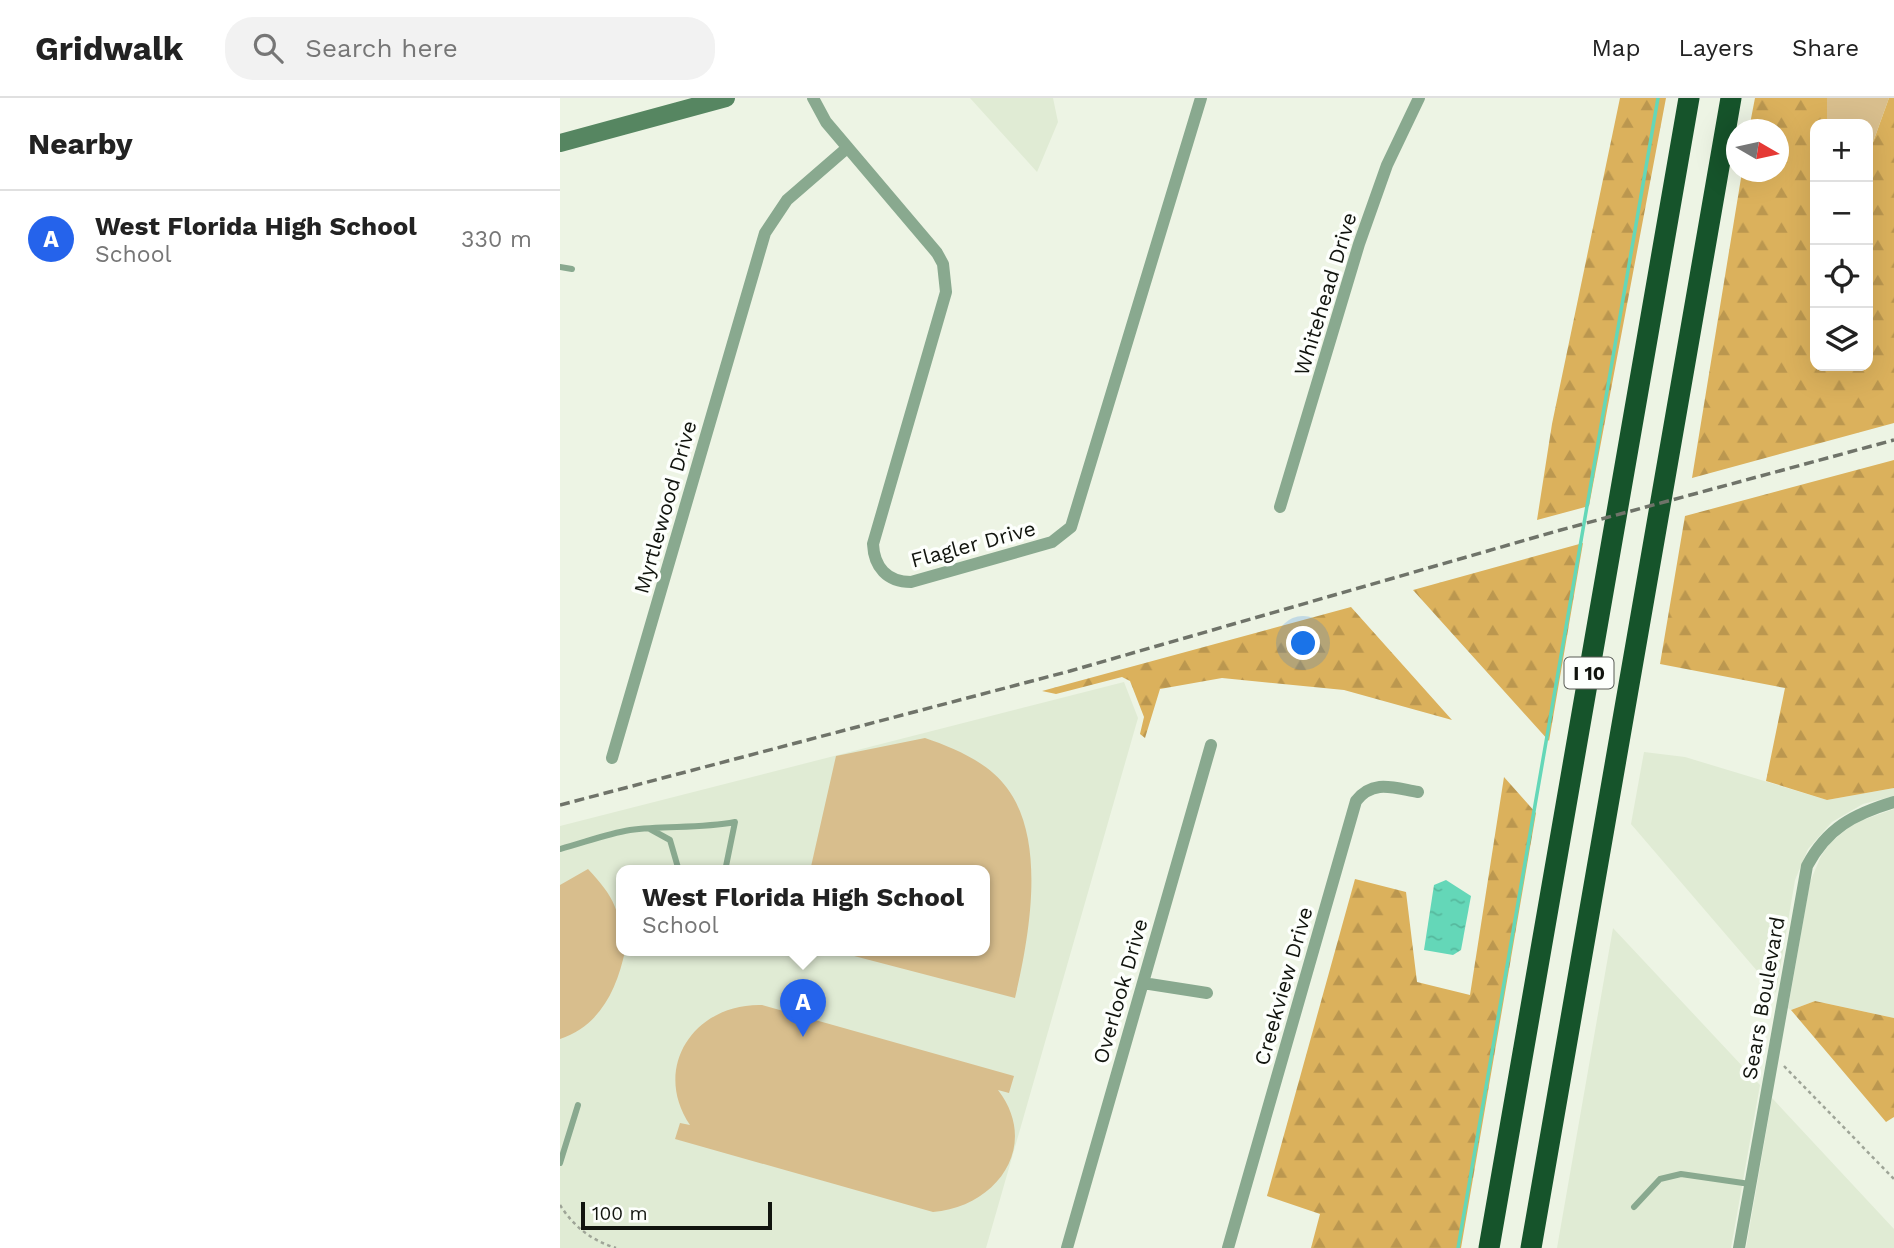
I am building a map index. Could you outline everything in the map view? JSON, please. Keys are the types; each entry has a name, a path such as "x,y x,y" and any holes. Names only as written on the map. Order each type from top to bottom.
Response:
{"highway":[{"name":"I 10","path":"1489,1248 1689,98"},
{"name":"I 10","path":"1531,1248 1731,98"}],"main road":[{"path":"560,143 726,98"}],"street":[{"name":"Flagler Drive","path":"813,98 826,122 937,253 947,279 946,292 873,544 874,555 883,572 901,582 911,582 1052,542 1071,527 1201,98"},
{"name":"Whitehead Drive","path":"1280,507 1359,244 1387,165 1419,98"},
{"name":"Myrtlewood Drive","path":"612,758 754,267 774,216 786,200 847,148"},
{"name":"Overlook Drive","path":"1067,1248 1211,745"},
{"name":"Creekview Drive","path":"1228,1248 1356,801 1363,792 1379,785 1418,792"},
{"name":"Sears Boulevard","path":"1739,1248 1807,866 1824,839 1837,827 1865,810 1894,802"},
{"path":"1143,983 1207,993"}],"lane":[{"path":"560,267 572,270"},
{"path":"560,849 628,830 703,828 735,822 726,865"},
{"path":"648,828 670,840 677,865"},
{"path":"560,1163 578,1105"},
{"path":"1634,1207 1660,1179 1681,1174 1750,1184"}],"path":[{"path":"1773,1053 1894,1179"},
{"path":"560,1205 580,1229 596,1241 616,1248"}],"shaded area":[{"path":"970,98 1053,98 1058,122 1037,172"},
{"path":"1827,98 1889,98 1873,142 1873,119 1827,119"},
{"path":"1124,682 1138,718 986,1248 560,1248 560,826"},
{"path":"925,738 959,751 980,763 1007,788 1019,810 1027,835 1031,862 1029,919 1015,998 854,956 990,956 990,865 811,865 836,756"},
{"path":"1644,752 1685,757 1827,800 1894,788 1894,796 1863,804 1832,822 1808,849 1795,880 1776,993 1631,824"},
{"path":"1894,809 1894,1018 1815,1001 1791,1010 1788,1008 1810,882 1821,856 1830,843 1854,823"},
{"path":"588,869 605,888 615,906 616,956 624,956 611,992 596,1015 574,1033 560,1039 560,885"},
{"path":"1613,928 1760,1085 1731,1248 1557,1248"},
{"path":"762,1005 1014,1076 1009,1093 998,1090 1010,1111 1015,1132 1013,1152 1005,1170 993,1186 976,1199 956,1208 933,1212 675,1139 680,1123 690,1125 679,1103 675,1082 678,1061 686,1043 699,1027 717,1015 738,1007"},
{"path":"1772,1098 1894,1229 1894,1248 1746,1248"}],"green space":[{"path":"1620,98 1666,98 1589,506 1537,520 1552,424"},
{"path":"1755,98 1827,98 1827,119 1810,119 1810,371 1873,371 1873,142 1889,98 1894,98 1894,423 1692,478 1740,182 1789,182 1789,119 1751,119"},
{"path":"1894,460 1894,788 1827,800 1766,781 1785,688 1660,664 1685,516"},
{"path":"1583,543 1549,741 1413,590"},
{"path":"1351,607 1452,720 1344,690 1222,678 1160,689 1145,738 1140,734 1144,717 1130,681 1122,677 1056,694 1042,691"},
{"path":"1504,777 1536,813 1461,1248 1311,1248 1320,1214 1267,1196 1355,879 1406,892 1417,982 1470,995"},
{"path":"1815,1001 1894,1018 1894,1117 1886,1122 1791,1010"}],"water":[{"path":"1446,880 1471,896 1461,950 1453,955 1424,950 1434,885"}],"waterway":[{"path":"1458,1248 1658,98"}],"railway":[{"path":"560,805 1070,671 1557,531 1894,440"}],"place":[{"name":"West Florida High School","path":"803,1037"}]}
